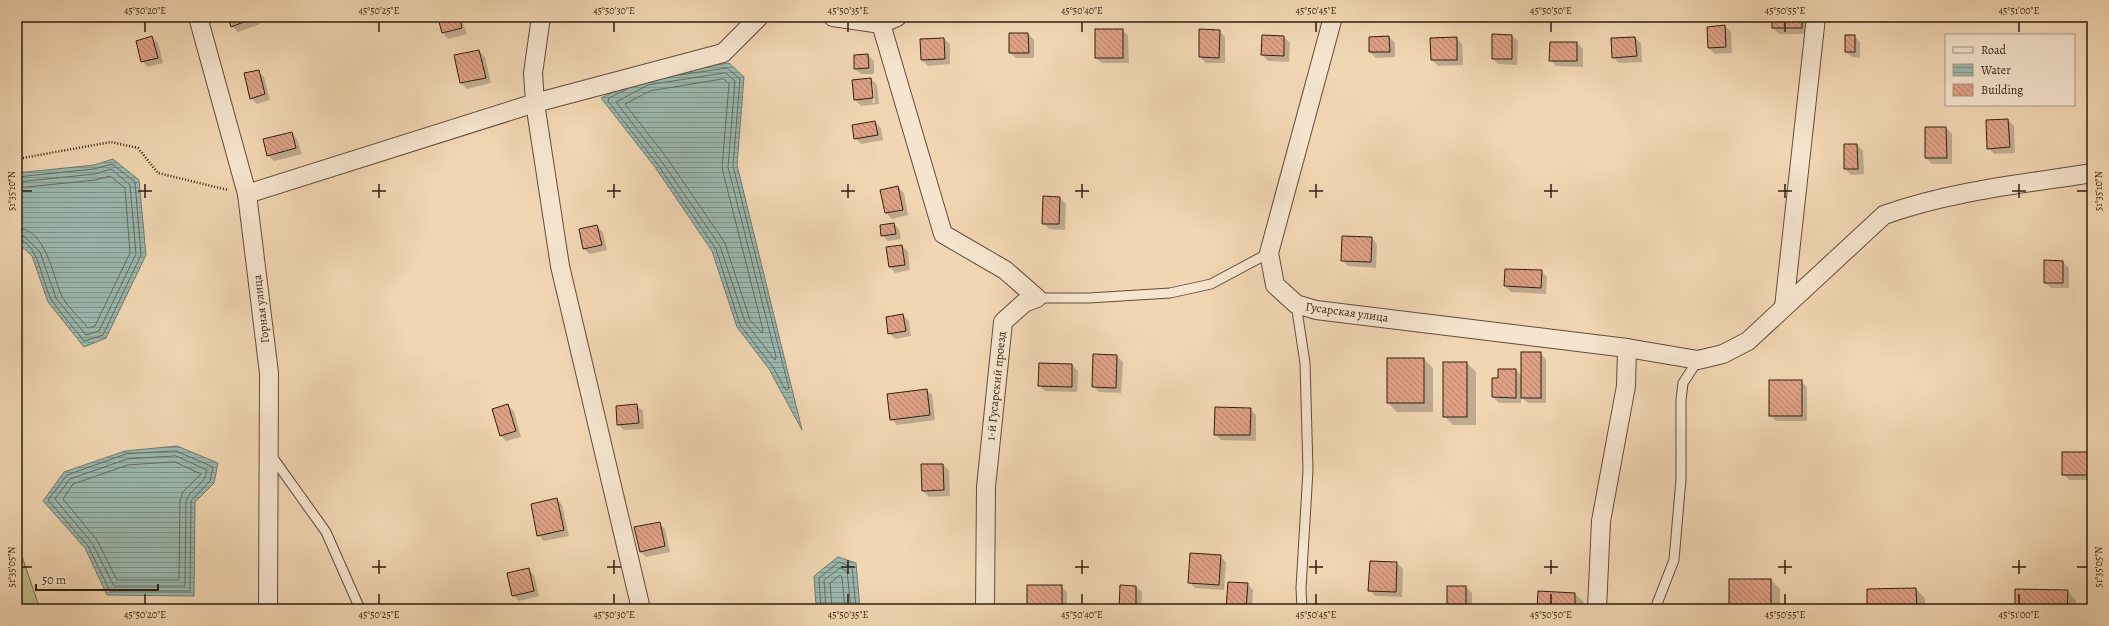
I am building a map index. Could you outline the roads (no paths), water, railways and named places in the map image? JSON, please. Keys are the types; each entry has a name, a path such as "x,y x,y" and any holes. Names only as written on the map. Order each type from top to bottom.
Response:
{"street":[{"name":"Горная улица","path":"198,17 247,194 269,373 268,609"},
{"path":"541,17 533,72 535,103 560,266 641,609"},
{"path":"247,194 535,103 722,52 759,17"},
{"path":"833,17 889,21 944,234 1005,270 1037,298"},
{"path":"1269,253 1333,17"},
{"path":"1784,307 1816,17"},
{"path":"1698,360 1723,354 1748,341 1884,215 1907,207 1993,189 2092,173"},
{"name":"Гусарская улица","path":"1269,253 1275,285 1296,304 1316,310 1627,348 1698,360"},
{"name":"1-й Гусарский проезд","path":"985,609 986,486 1003,322 1024,303 1037,298"},
{"path":"1597,609 1601,521 1626,386 1627,348"}],"lane":[{"path":"1037,298 1089,298 1170,294 1212,284 1269,253"},
{"path":"1296,304 1305,363 1308,470 1301,588 1302,609"},
{"path":"1655,609 1674,560 1681,479 1681,400 1683,383 1698,360"},
{"path":"268,452 326,532 360,609"}],"water":[{"path":"729,63 744,77 737,165 802,430 769,369 737,327 712,251 655,167 601,98 645,76"},
{"path":"113,159 139,180 146,255 106,338 84,347 48,302 32,256 17,242 17,173 94,165"},
{"path":"177,446 218,463 214,483 195,502 194,596 107,595 85,548 43,501 64,472 125,451"},
{"path":"838,557 856,563 860,609 818,609 816,606 814,576"}]}
